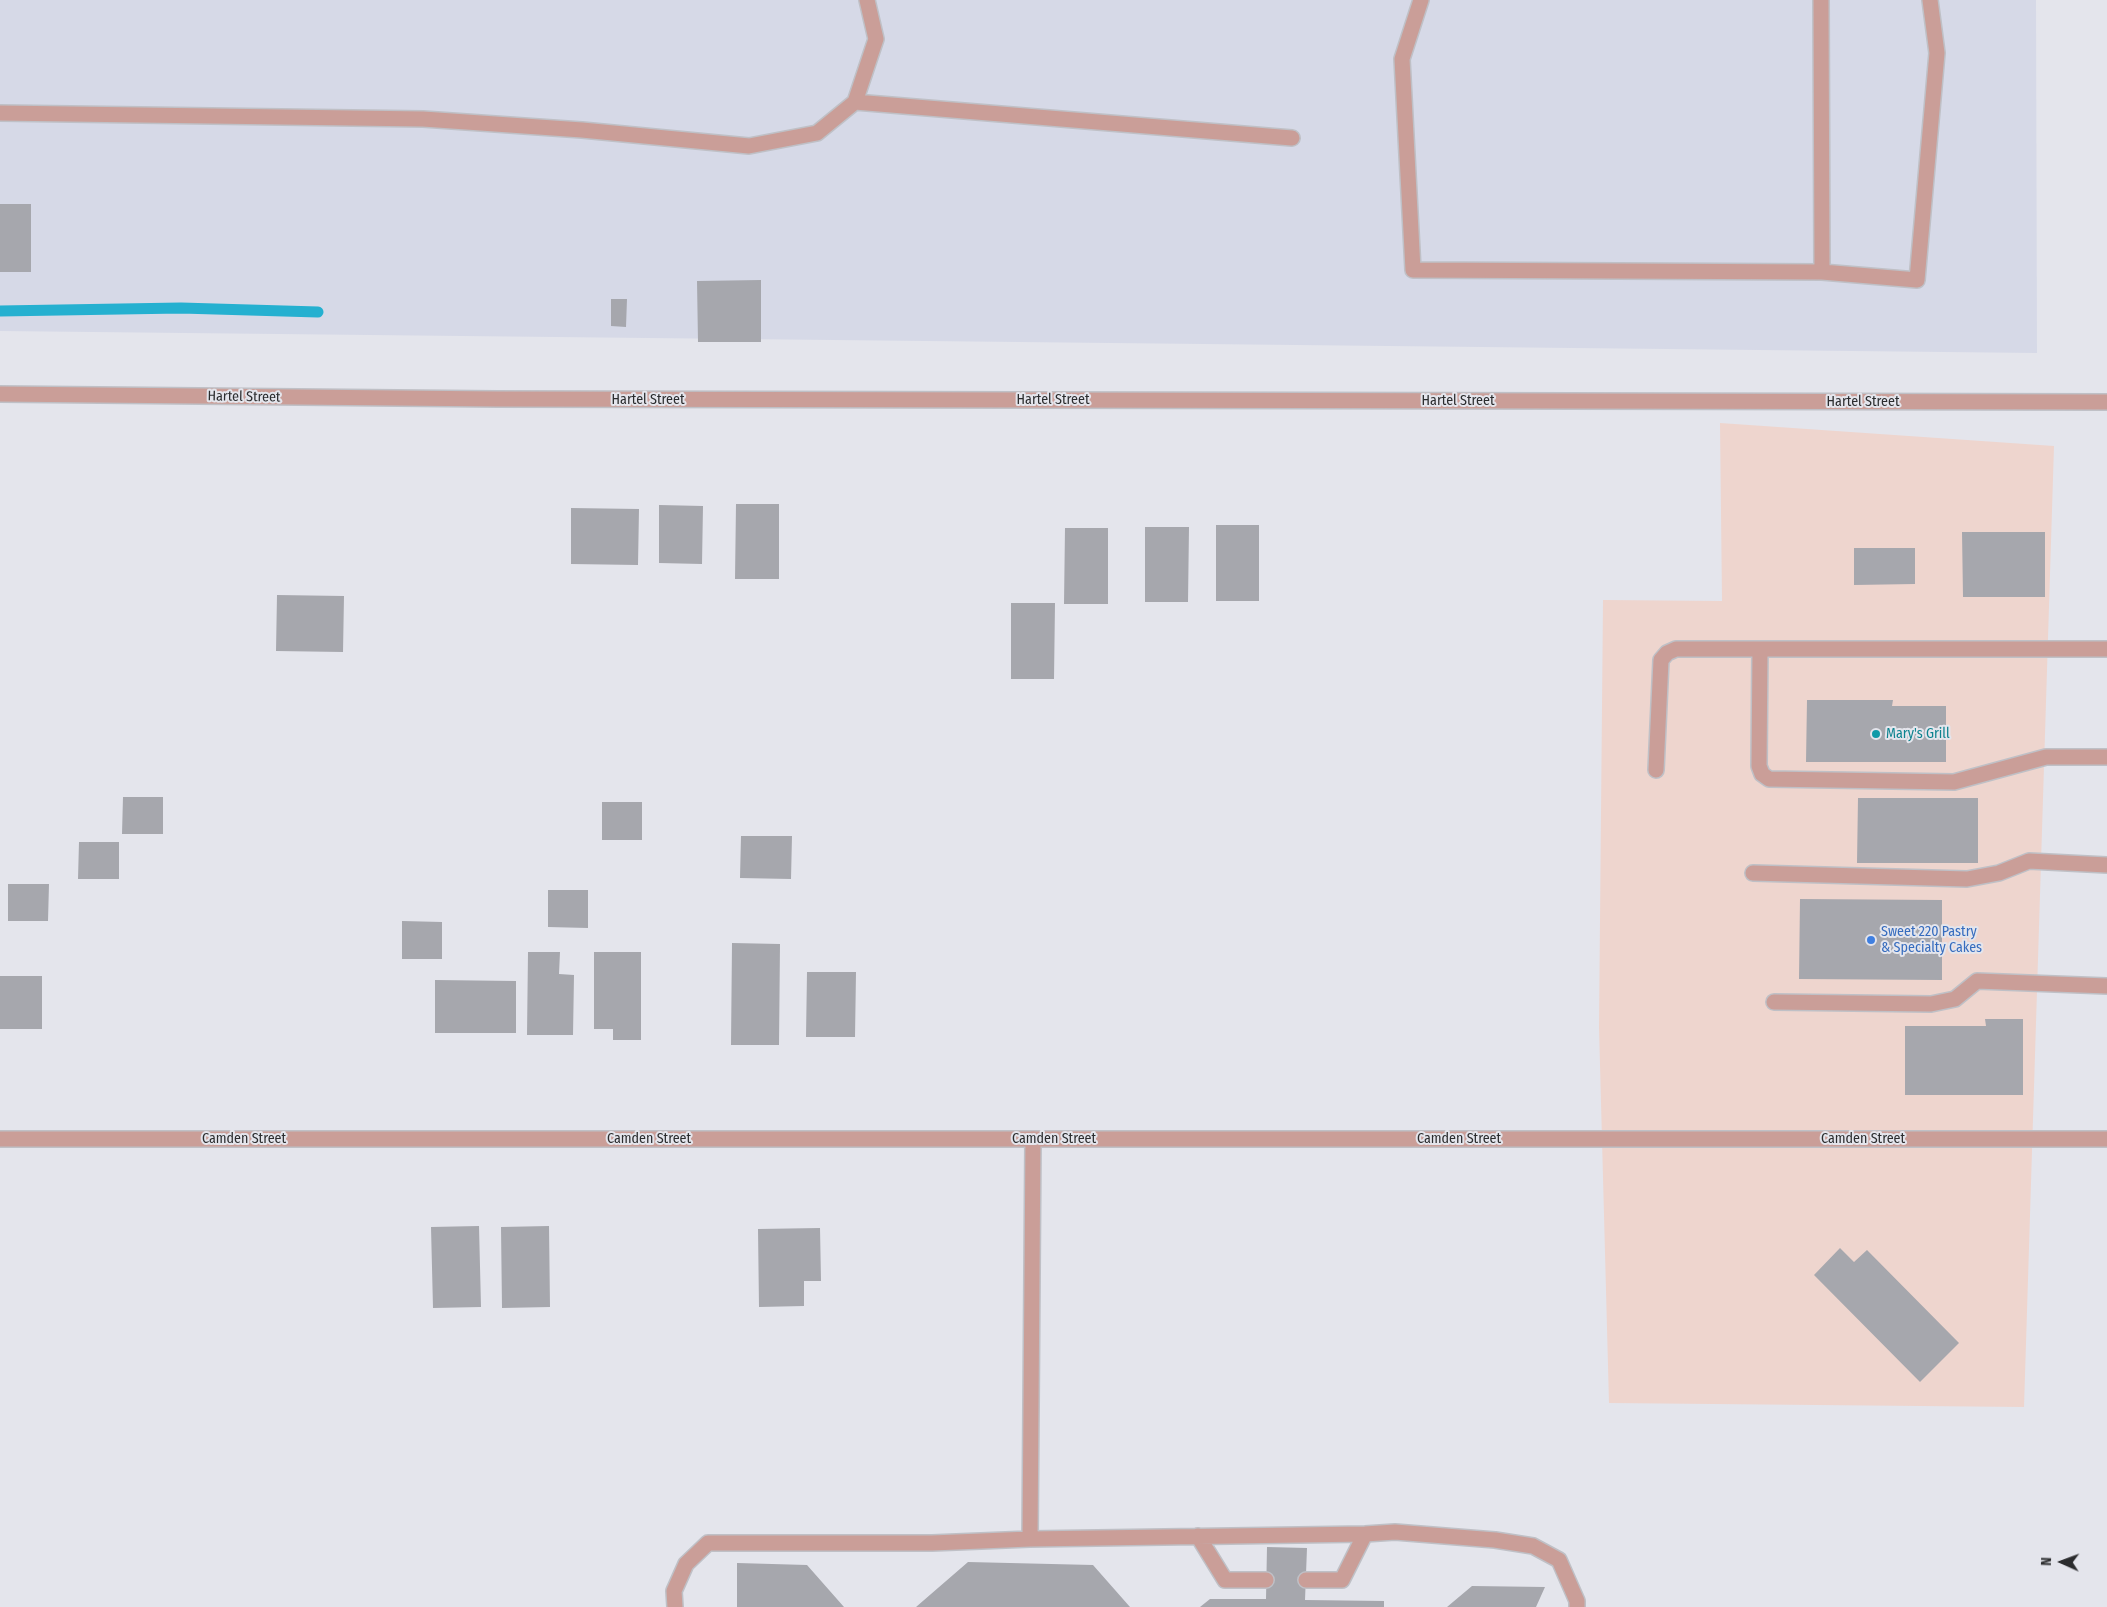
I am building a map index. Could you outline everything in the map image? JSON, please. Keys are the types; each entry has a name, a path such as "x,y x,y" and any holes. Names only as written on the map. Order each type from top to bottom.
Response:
{"street":[{"path":"0,113 423,119 582,130 749,146 817,133 855,102 876,39 867,0"},
{"path":"1421,0 1402,59 1413,270 1822,272 1917,280 1937,53 1930,0"},
{"path":"1821,0 1822,272"},
{"path":"855,102 1292,138"},
{"name":"Hartel Street","path":"0,394 497,399 2107,402"},
{"path":"1760,649 1759,766 1762,774 1770,779 1954,782 2046,757 2107,757"},
{"path":"1656,770 1661,660 1667,653 1676,650 2107,649"},
{"path":"1753,872 1967,879 1999,873 2029,861 2107,865"},
{"path":"1774,1002 1931,1004 1955,999 1977,981 2107,986"},
{"name":"Camden Street","path":"0,1139 2107,1138"},
{"path":"1030,1539 1033,1139"},
{"path":"675,1607 674,1591 686,1564 708,1543 1121,1539 1395,1532 1495,1540 1533,1546 1558,1560 1577,1600 1578,1607"},
{"path":"1306,1580 1342,1580 1365,1534"},
{"path":"1198,1536 1225,1580 1266,1580"}],"shaded area":[{"path":"0,0 2036,0 2037,353 0,331"},
{"path":"1720,423 2054,446 2024,1407 1609,1403 1599,1027 1603,600 1722,601"}],"building":[{"path":"0,204 31,204 31,272 0,272"},
{"path":"761,280 761,342 698,342 697,281"},
{"path":"611,299 627,299 626,327 611,326"},
{"path":"736,504 779,504 779,579 735,579"},
{"path":"659,505 703,506 702,564 659,563"},
{"path":"571,508 639,509 638,565 571,564"},
{"path":"1216,525 1259,525 1259,601 1216,601"},
{"path":"1145,527 1189,527 1188,602 1145,602"},
{"path":"1065,528 1108,528 1108,604 1064,604"},
{"path":"1962,532 2045,532 2045,597 1963,597"},
{"path":"1854,548 1915,548 1915,584 1854,585"},
{"path":"277,595 344,596 343,652 276,651"},
{"path":"1011,603 1055,603 1054,679 1011,679"},
{"name":"Mary's Grill","path":"1807,700 1893,700 1892,706 1946,706 1946,762 1806,762"},
{"path":"123,797 163,797 163,834 122,834"},
{"path":"1858,798 1978,798 1978,863 1857,863"},
{"path":"602,802 642,802 642,840 602,840"},
{"path":"741,836 792,836 791,879 740,878"},
{"path":"79,842 119,842 119,879 78,879"},
{"path":"8,884 49,884 48,921 8,921"},
{"path":"548,890 588,890 588,928 548,927"},
{"name":"Sweet 220 Pastry & Specialty Cakes","path":"1800,899 1942,900 1942,980 1799,979"},
{"path":"402,921 442,922 442,959 402,959"},
{"path":"732,943 780,944 779,1045 731,1045"},
{"path":"528,952 560,952 559,974 574,975 573,1035 527,1035"},
{"path":"594,952 641,952 641,1040 613,1040 613,1029 594,1029"},
{"path":"807,972 856,972 855,1037 806,1037"},
{"path":"0,976 42,976 42,1029 0,1029"},
{"path":"435,980 516,981 516,1033 435,1033"},
{"path":"1985,1019 2023,1019 2023,1095 1905,1095 1905,1026 1986,1026"},
{"path":"479,1226 481,1307 433,1308 431,1227"},
{"path":"549,1226 550,1307 502,1308 501,1227"},
{"path":"820,1228 821,1281 804,1281 804,1306 759,1307 758,1229"},
{"path":"1840,1248 1854,1262 1867,1250 1959,1343 1920,1382 1814,1275"},
{"path":"1267,1547 1307,1548 1305,1600 1384,1601 1384,1607 1200,1607 1210,1599 1266,1599"},
{"path":"968,1562 1093,1565 1130,1607 916,1607"},
{"path":"737,1563 807,1565 844,1607 737,1607"},
{"path":"1472,1586 1545,1587 1536,1607 1447,1607"}],"waterway":[{"path":"0,311 181,308 318,312"}],"place":[{"name":"Mary's Grill","path":"1876,734"},
{"name":"Sweet 220 Pastry & Specialty Cakes","path":"1871,940"}]}
